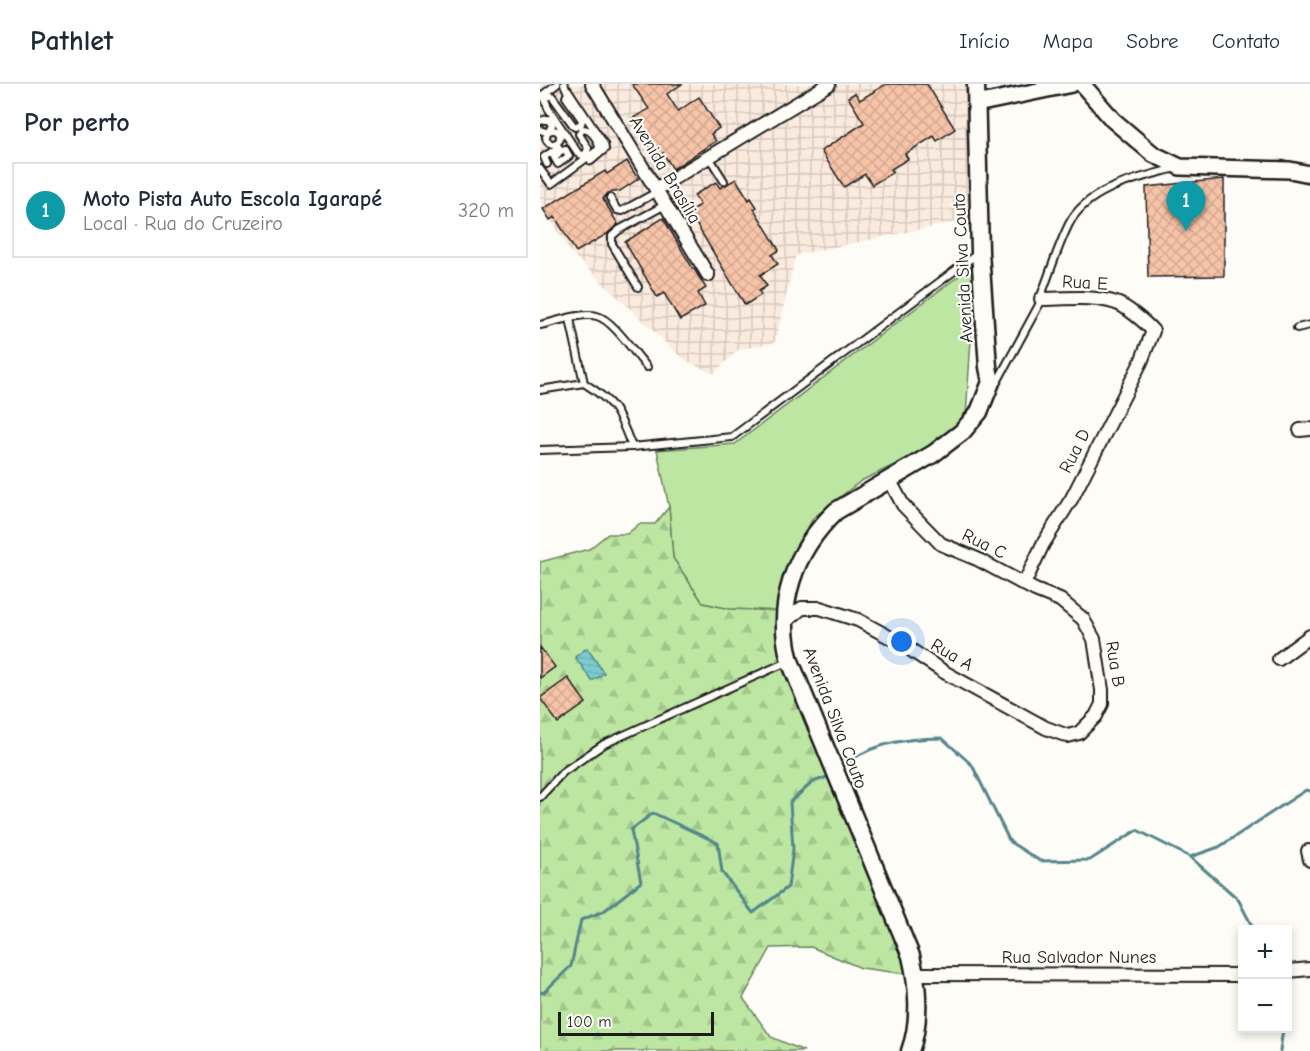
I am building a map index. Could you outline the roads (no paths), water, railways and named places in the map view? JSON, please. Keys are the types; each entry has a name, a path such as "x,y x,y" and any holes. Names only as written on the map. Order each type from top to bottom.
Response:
{"main road":[{"name":"Avenida Silva Couto","path":"910,1051 916,1016 915,974 906,941 790,661 784,634 788,588 793,571 810,540 836,511 933,454 962,432 979,412 991,382 987,367 980,252 975,90"}],"street":[{"name":"Avenida Brasília","path":"592,84 708,275"},
{"path":"975,90 1072,84"},
{"path":"1082,84 1113,120 1129,134 1154,154 1180,167 1290,170 1310,174"},
{"path":"656,190 824,85"},
{"name":"Rua E","path":"1041,299 1094,299 1117,303 1142,319 1153,331"},
{"name":"Rua D","path":"1024,584 1043,544 1072,498 1142,362 1153,331"},
{"name":"Rua C","path":"889,479 903,505 941,544 1060,600 1083,619"},
{"name":"Rua A","path":"785,622 802,608 820,608 858,620 903,644 944,672 1046,728 1068,736"},
{"name":"Rua B","path":"1068,736 1079,733 1096,716 1102,704 1094,639 1083,619"},
{"path":"1279,659 1310,636"},
{"path":"1292,971 1310,969"},
{"name":"Rua Salvador Nunes","path":"915,974 1238,975"}],"lane":[{"path":"540,97 557,84"},
{"path":"540,169 551,184 599,149 599,144 589,130 583,129 579,134 588,151 582,155 578,153 548,108 545,99 552,96 573,125 581,124 582,120 566,97 568,93 564,84"},
{"path":"563,181 602,153 605,148 564,84"},
{"path":"540,119 545,118 552,125 547,134 547,141 556,143 561,151 564,149 569,156 558,164 554,157 558,154 555,149 544,157 547,164"},
{"path":"540,130 549,131"},
{"path":"709,157 724,181"},
{"path":"991,382 997,382 1041,299 1070,222 1093,197 1121,184 1180,167"},
{"path":"610,198 617,210 622,211 656,190"},
{"path":"638,287 612,244 612,236 665,205"},
{"path":"540,450 632,447 732,438 980,252"},
{"path":"540,325 585,315 598,316 609,323 646,367"},
{"path":"570,319 584,383"},
{"path":"1297,328 1310,325"},
{"path":"540,390 584,383 603,395 617,409 632,447"},
{"path":"540,796 563,772 604,744 790,661"}],"water":[{"path":"587,648 604,673 592,681 575,657"}],"waterway":[{"path":"842,767 864,753 889,744 916,739 942,738 972,765 1010,842 1040,861 1090,860 1137,830 1190,857 1238,899 1251,925"},
{"path":"540,992 543,993 571,966 581,920 604,911 641,882 631,830 653,813 718,843 722,872 753,913 788,887 793,849 790,802 813,782 830,776"},
{"path":"1190,857 1219,847 1306,790 1310,791"},
{"path":"1280,1051 1282,1033"}],"place":[{"name":"Moto Pista Auto Escola Igarapé","path":"1186,231"}]}
